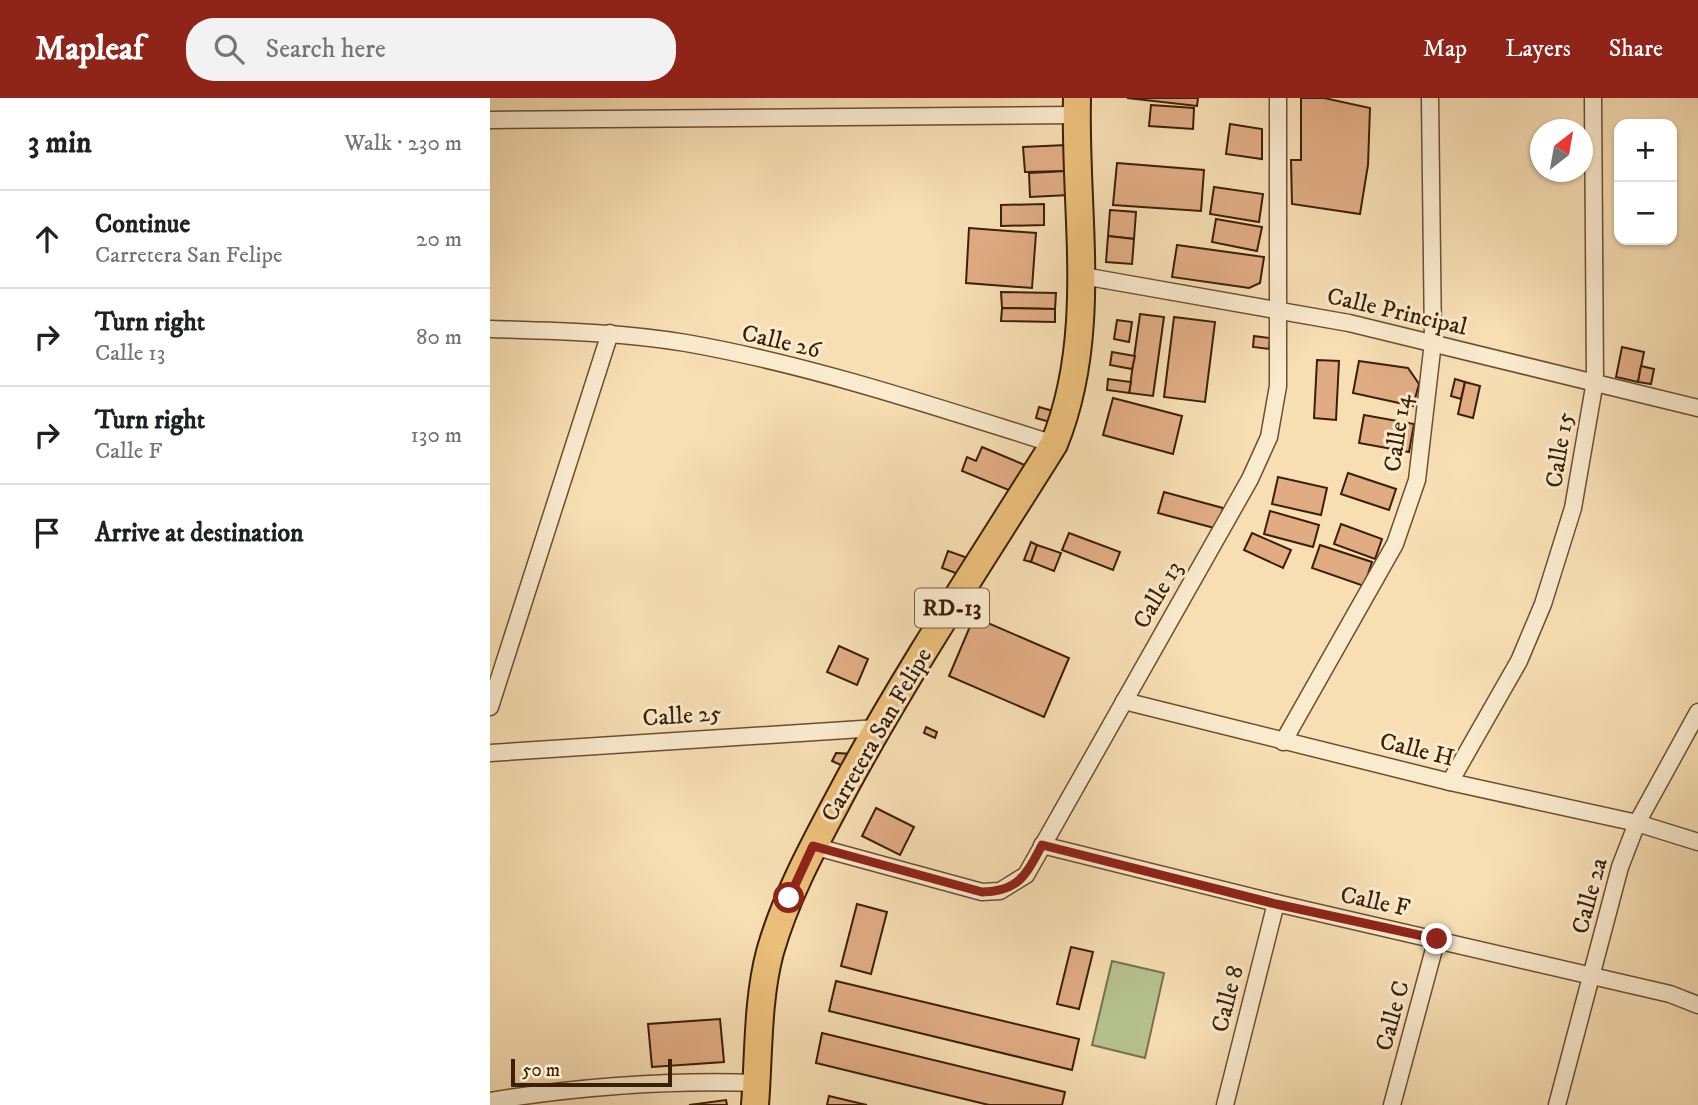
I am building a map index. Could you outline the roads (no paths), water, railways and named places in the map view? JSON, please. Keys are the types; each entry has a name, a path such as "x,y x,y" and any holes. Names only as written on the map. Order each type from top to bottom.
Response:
{"main road":[{"name":"Carretera San Felipe","path":"756,1094 762,1004 770,953 789,898 813,846 877,728 1054,444 1074,384 1083,276 1076,107"}],"street":[{"name":"Calle 13","path":"813,846 982,892 1000,891 1013,886 1026,875 1250,479 1269,437 1278,386 1278,98"},
{"name":"Calle 14","path":"1283,742 1395,544 1417,480 1433,342 1430,98"},
{"name":"Calle 15","path":"1450,782 1519,661 1543,604 1573,508 1595,381 1594,98"},
{"path":"490,120 1076,107"},
{"name":"Calle Principal","path":"1083,276 1280,309 1433,342 1698,408"},
{"name":"Calle 26","path":"490,329 610,333 687,343 859,384 1054,444"},
{"path":"490,707 610,333"},
{"name":"Calle H","path":"1124,701 1450,782 1637,823 1698,842"},
{"name":"Calle 2a","path":"1557,1105 1620,867 1637,823 1698,712"},
{"name":"Calle 25","path":"490,753 877,728"},
{"name":"Calle F","path":"1042,845 1276,904 1670,994 1698,1005"},
{"name":"Calle 8","path":"1225,1105 1276,904"},
{"name":"Calle C","path":"1392,1105 1437,939"},
{"path":"490,1101 530,1095 715,1081 756,1094"}]}
